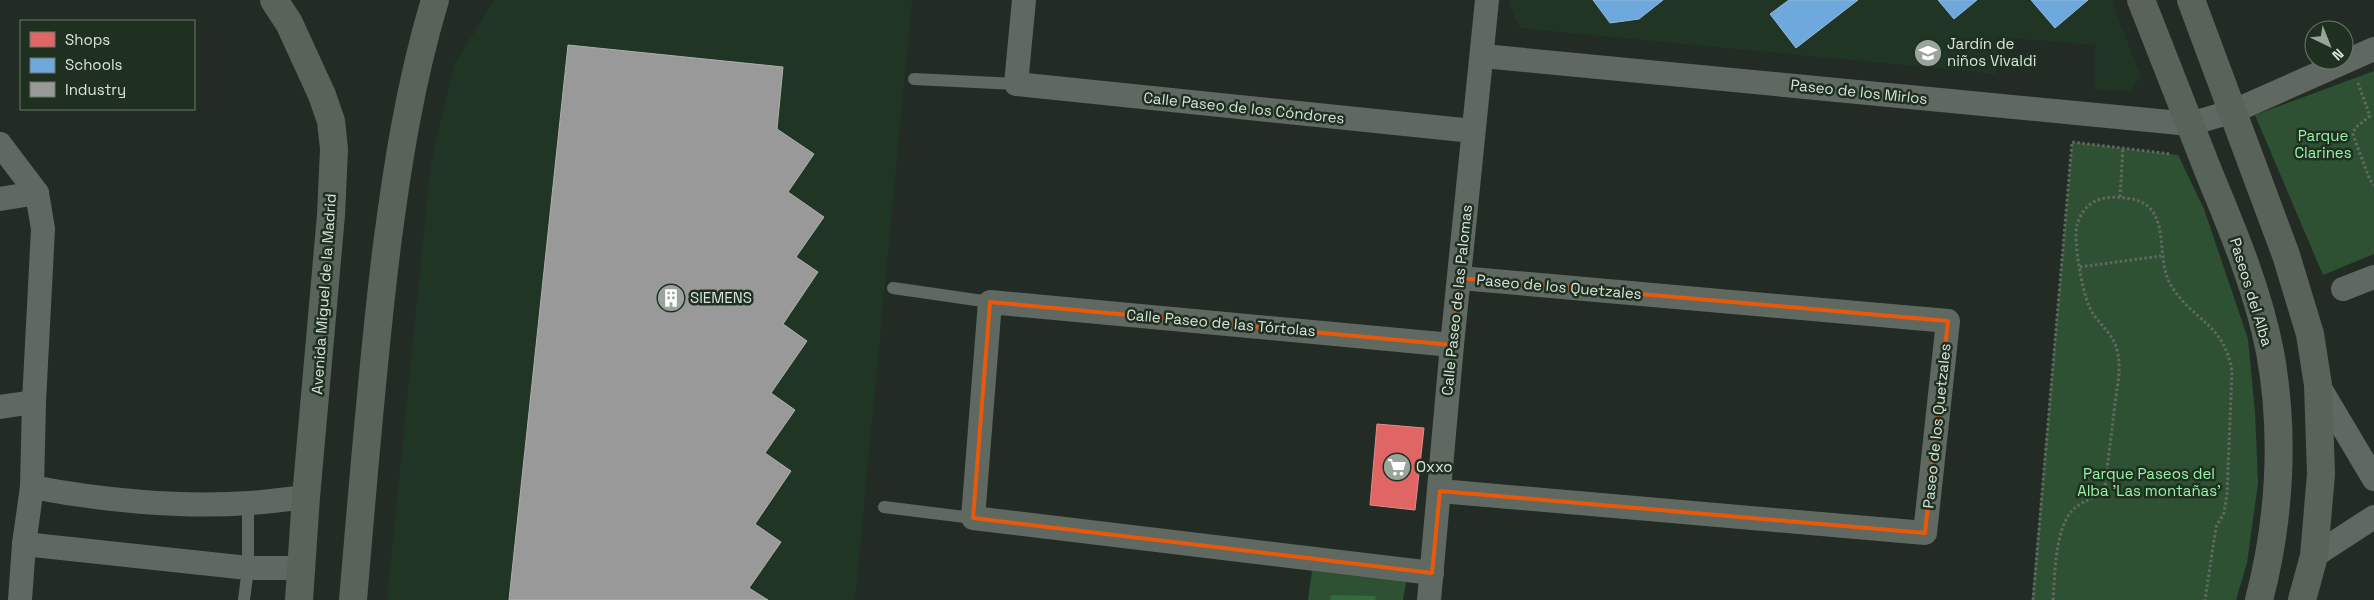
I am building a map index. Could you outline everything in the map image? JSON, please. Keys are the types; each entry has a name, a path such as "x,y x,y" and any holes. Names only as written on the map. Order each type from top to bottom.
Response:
{"street":[{"name":"Avenida Miguel de la Madrid","path":"274,0 288,23 322,95 331,121 334,149 331,215 306,497 299,600"},
{"path":"353,600 378,320 394,195 404,125 415,70 436,0"},
{"path":"1016,84 1024,0"},
{"name":"Calle Paseo de las Palomas","path":"1429,600 1452,345 1473,131 1483,56 1487,0"},
{"name":"Paseos del Alba","path":"2141,0 2254,288 2273,375 2278,471 2268,568 2259,600"},
{"path":"2191,0 2234,111 2302,305 2310,334 2318,385 2321,474 2314,556 2302,600"},
{"name":"Paseo de los Mirlos","path":"1483,56 2190,124 2234,111 2374,49"},
{"name":"Calle Paseo de los Cóndores","path":"1016,84 1473,131"},
{"path":"0,144 36,193 43,229 34,402 32,487 24,544 20,600"},
{"path":"0,199 36,193"},
{"name":"Paseo de los Quetzales","path":"1440,491 1925,533 1948,321 1460,278"},
{"path":"2343,289 2374,278"},
{"path":"990,302 973,518 1432,573"},
{"name":"Calle Paseo de las Tórtolas","path":"990,302 1452,345"},
{"path":"2318,385 2374,479"},
{"path":"0,407 34,402"},
{"path":"32,487 80,496 136,501 248,504 306,497"},
{"path":"2314,556 2374,517"},
{"path":"24,544 248,568 302,568"}],"lane":[{"name":"Calle Paseo de los Cóndores","path":"914,79 1016,84"},
{"name":"Calle Paseo de las Tórtolas","path":"893,288 990,302"},
{"path":"244,600 248,568 248,504"},
{"path":"884,507 973,518"}],"path":[{"path":"2357,80 2370,116 2355,128 2353,135 2370,180 2374,185"},
{"path":"2033,600 2072,142 2178,155"},
{"path":"2120,197 2123,148"},
{"path":"2053,600 2058,552 2066,518 2074,508 2099,495 2105,486 2119,372 2118,352 2112,337 2089,306 2076,240 2077,224 2085,208 2098,200 2120,197 2143,201 2154,210 2159,223 2164,273 2172,288 2219,336 2229,356 2232,371 2227,494 2224,513 2216,527 2205,600"},
{"path":"2080,267 2161,256"}],"highlighted area":[{"path":"1460,278 1948,321 1925,533 1440,491 1432,573 973,518 990,302 1452,345"}],"shaded area":[{"path":"495,0 912,0 855,600 387,600 431,162 455,62"},
{"path":"1511,0 2111,0 2141,76 2131,91 2094,90 2095,45 1997,37 1996,74 1520,28 1508,3"},
{"path":"1331,595 1376,596 1375,600 1330,600"}],"green space":[{"name":"Parque Clarines","path":"2374,71 2374,254 2323,275 2255,115"},
{"name":"Parque Paseos del Alba 'Las montañas'","path":"2072,142 2178,155 2204,209 2248,339 2255,412 2258,483 2247,563 2236,600 2032,600"},
{"path":"1312,571 1406,582 1403,600 1308,600"}],"building: Shops":[{"name":"Oxxo","path":"1377,424 1424,428 1415,510 1370,505"}],"building: Schools":[{"path":"1593,0 1663,0 1639,19 1610,23"},
{"path":"1789,0 1858,0 1796,48 1770,14"},
{"path":"1938,0 1977,0 1954,19"},
{"path":"2031,0 2088,0 2055,28"}],"building: Industry":[{"name":"SIEMENS","path":"568,45 783,67 777,129 814,154 788,192 824,217 796,257 818,272 783,324 807,341 771,393 795,410 765,453 791,471 755,524 781,542 749,588 768,600 509,600"}],"place":[{"name":"Jardín de niños Vivaldi","path":"1928,53"},
{"name":"SIEMENS","path":"671,298"},
{"name":"Oxxo","path":"1397,467"}]}
